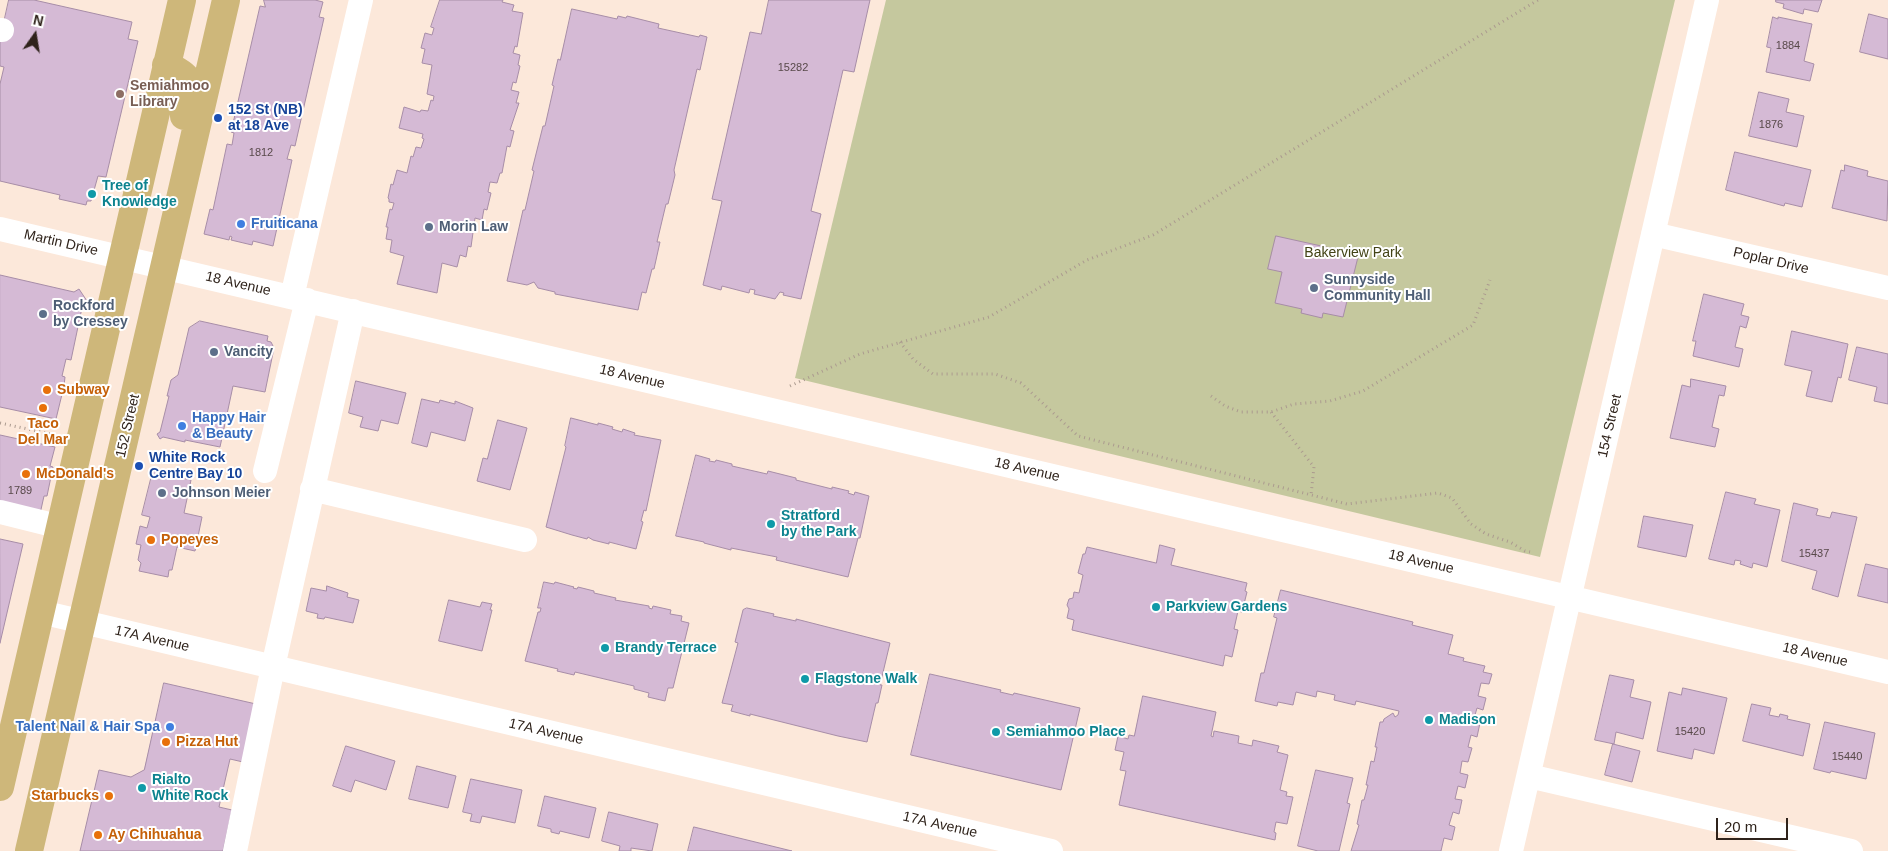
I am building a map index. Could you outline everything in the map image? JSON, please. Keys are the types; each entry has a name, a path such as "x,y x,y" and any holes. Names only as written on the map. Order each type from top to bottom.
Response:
{"main road":[{"path":"0,787 182,0"},
{"name":"152 Street","path":"30,851 226,0"},
{"path":"166,65 182,72 186,75 188,81 184,109 188,165"}],"street":[{"path":"265,471 361,0"},
{"name":"154 Street","path":"1512,851 1707,0"},
{"name":"Martin Drive","path":"0,228 165,267"},
{"name":"Poplar Drive","path":"1653,234 1888,288"},
{"name":"18 Avenue","path":"165,267 1888,672"},
{"path":"240,850 273,667 353,311"},
{"path":"312,489 525,540"},
{"path":"0,512 61,527"},
{"name":"17A Avenue","path":"41,612 1051,851"},
{"path":"1529,776 1850,851"}],"path":[{"path":"790,386 860,354 989,317 1087,260 1153,235 1538,0"},
{"path":"1211,396 1225,406 1240,412 1271,412 1294,404 1330,402 1363,391 1473,324 1490,280"},
{"path":"900,342 913,359 933,374 995,374 1021,383 1078,436 1347,504 1438,494 1452,498 1471,524 1486,534 1510,542 1524,551 1530,552"},
{"path":"1271,412 1314,467 1311,495"},
{"path":"0,422 63,437"}],"green space":[{"name":"Bakerview Park","path":"886,0 1675,0 1540,557 795,378"}],"building":[{"path":"9,0 34,0 132,22 128,39 138,41 106,177 98,176 91,201 87,201 86,205 59,199 60,195 0,181 0,84 4,67 0,66 0,39"},
{"path":"264,0 315,0 323,2 319,17 324,18 295,146 291,145 287,159 292,160 273,246 253,241 252,245 231,240 232,237 230,236 229,240 204,234 210,209 213,210 227,144 232,145 234,133 231,132 260,6 265,7"},
{"path":"440,0 503,0 502,2 514,5 512,11 523,13 517,47 515,46 513,53 520,55 518,65 520,66 516,83 513,82 511,90 519,92 516,103 519,103 510,130 514,131 510,147 507,146 502,173 500,173 497,183 490,182 488,192 491,193 487,210 484,209 482,220 475,218 471,247 468,246 466,257 460,255 457,267 442,263 437,293 397,284 404,256 390,252 392,240 386,239 388,227 386,227 390,209 392,210 394,203 389,202 388,198 397,170 407,173 411,156 413,157 416,147 421,148 424,139 422,138 423,134 399,128 404,107 420,112 421,110 428,111 431,100 433,101 434,96 427,94 432,65 422,63 425,49 421,48 425,33 432,35 434,28 431,27"},
{"path":"769,0 870,0 854,72 843,70 811,211 821,214 801,299 783,295 784,293 780,292 775,299 754,294 755,290 750,289 749,293 722,286 721,290 703,285 722,201 712,199 750,32 761,34"},
{"path":"1776,0 1822,0 1818,12 1804,9 1803,14 1783,8 1784,4 1776,2"},
{"path":"572,9 617,19 618,16 626,18 627,16 659,24 658,28 707,37 700,70 697,69 674,170 675,175 657,242 660,242 654,269 652,269 646,293 642,292 638,310 555,294 555,292 538,288 534,282 527,285 507,281 534,171 532,170 543,126 545,126 558,59 560,60"},
{"path":"1869,14 1888,19 1888,59 1860,52"},
{"path":"1773,17 1812,24 1804,61 1814,64 1810,81 1766,72 1771,48 1767,47"},
{"path":"1759,92 1789,99 1786,112 1804,116 1797,147 1749,136"},
{"path":"1735,152 1811,170 1802,207 1785,203 1784,206 1726,190"},
{"path":"1845,165 1868,171 1867,176 1888,181 1887,221 1832,208 1841,170 1844,171"},
{"name":"Sunnyside Community Hall","path":"1276,236 1344,251 1344,254 1358,257 1343,317 1323,313 1322,318 1301,313 1302,309 1275,303 1282,272 1268,269"},
{"path":"0,275 74,292 79,289 87,301 83,303 71,360 66,359 62,376 65,377 64,386 56,419 0,407"},
{"path":"1704,294 1744,304 1741,315 1749,317 1746,328 1740,326 1735,347 1743,349 1739,367 1693,356 1696,341 1693,341"},
{"path":"200,321 268,336 267,341 271,342 274,348 265,392 233,386 220,447 163,437 160,439 157,434 160,432 171,380 178,375 189,328"},
{"path":"1792,331 1848,344 1841,378 1838,377 1832,402 1806,396 1812,371 1785,365"},
{"path":"1857,347 1888,354 1888,404 1874,401 1877,387 1849,380"},
{"path":"1691,379 1726,386 1724,396 1719,395 1712,427 1719,429 1715,447 1670,438 1682,385 1690,387"},
{"path":"356,381 406,393 398,424 381,420 378,431 360,427 363,417 349,413"},
{"path":"422,399 439,403 440,400 455,404 455,401 473,408 465,441 431,432 427,447 412,443"},
{"path":"571,418 613,427 612,429 622,432 623,429 635,433 634,435 661,440 636,549 593,540 588,537 587,539 546,527 566,447"},
{"path":"498,420 527,428 510,490 477,481 483,458 487,459"},
{"name":"McDonald's","path":"0,435 55,447 50,466 53,467 47,496 44,496 40,514 0,505"},
{"name":"Stratford by the Park","path":"696,455 710,459 709,461 715,462 716,460 732,464 732,466 767,474 768,471 832,489 832,487 849,491 848,493 854,495 855,492 869,496 860,538 858,538 848,577 776,560 777,557 731,548 731,550 676,536"},
{"path":"153,471 191,480 184,513 202,517 195,551 177,547 172,570 169,570 168,577 139,571 141,563 138,560 141,545 136,544 140,526 147,528 150,517 142,515"},
{"path":"1726,492 1756,499 1754,504 1780,510 1767,567 1753,563 1752,568 1740,564 1741,561 1735,560 1734,565 1709,559"},
{"path":"1794,503 1818,509 1816,515 1830,518 1832,512 1857,517 1838,597 1812,589 1817,571 1782,561"},
{"path":"1644,516 1693,525 1686,557 1638,547"},
{"path":"0,539 23,544 0,643"},
{"name":"Parkview Gardens","path":"1160,545 1175,549 1171,565 1247,583 1245,591 1247,592 1242,612 1238,611 1234,629 1238,630 1232,657 1225,655 1223,666 1072,630 1074,620 1067,618 1069,609 1067,605 1069,599 1073,598 1074,592 1079,593 1083,575 1078,573 1087,547 1156,563"},
{"path":"1866,564 1888,569 1888,603 1858,596"},
{"name":"Brandy Terrace","path":"544,582 554,584 555,582 577,589 578,587 616,598 615,600 649,606 652,609 653,606 671,610 670,614 682,616 681,621 689,623 673,688 668,688 665,701 648,697 649,693 634,689 634,686 575,672 574,675 525,661 538,612 540,612 541,608 538,608"},
{"path":"327,586 348,593 347,597 359,600 353,623 325,617 324,619 317,618 318,614 306,611 311,588 326,591"},
{"name":"Madison","path":"1281,590 1413,622 1412,625 1453,635 1448,654 1464,658 1463,661 1485,666 1483,672 1492,674 1489,684 1481,683 1478,696 1486,698 1483,710 1477,708 1473,722 1480,723 1477,737 1471,735 1468,747 1472,748 1468,762 1462,761 1460,773 1468,775 1465,788 1458,786 1455,799 1462,800 1459,814 1453,812 1449,825 1455,827 1452,840 1444,838 1441,851 1351,851 1359,825 1357,824 1362,800 1364,800 1368,785 1366,785 1371,761 1374,762 1380,722 1383,722 1384,719 1393,713 1395,717 1399,711 1356,701 1355,705 1334,700 1335,695 1317,691 1316,697 1296,692 1293,705 1278,702 1277,706 1255,701 1261,673 1264,673 1277,618 1274,617"},
{"path":"449,600 480,607 482,602 492,604 482,651 439,641"},
{"name":"Flagstone Walk","path":"747,608 774,614 773,616 796,621 796,619 890,643 880,685 882,685 878,703 876,703 867,742 731,711 733,705 722,703 738,643 735,642 743,610"},
{"name":"Semiahmoo Place","path":"930,674 1001,690 1000,692 1013,695 1014,693 1080,708 1061,790 911,755"},
{"path":"1610,675 1634,680 1630,697 1651,702 1643,739 1616,732 1614,744 1595,740"},
{"path":"164,683 256,704 243,762 230,759 219,807 232,810 223,851 80,851 99,770 131,777 144,770"},
{"path":"1683,688 1727,698 1714,754 1694,749 1692,759 1657,751 1669,692 1681,695"},
{"path":"1143,696 1216,712 1211,736 1213,737 1214,731 1239,736 1238,743 1252,746 1253,740 1279,746 1277,752 1288,755 1280,790 1287,792 1286,796 1293,797 1287,824 1276,822 1275,840 1119,805 1126,771 1120,770 1124,752 1115,750 1118,736 1128,739 1129,735 1134,736"},
{"path":"1752,704 1771,708 1769,715 1779,717 1780,714 1788,716 1787,719 1810,724 1803,756 1743,741"},
{"path":"1825,722 1875,733 1866,779 1814,769"},
{"path":"1613,744 1640,751 1632,782 1605,775"},
{"path":"346,746 395,761 386,790 355,780 351,792 333,786"},
{"path":"417,766 456,776 448,808 409,799"},
{"path":"1316,770 1353,778 1347,803 1350,804 1339,851 1318,851 1298,846"},
{"path":"471,779 522,790 515,823 482,816 480,823 470,821 472,814 463,812"},
{"path":"545,796 596,808 589,838 560,831 559,834 551,832 551,829 538,826"},
{"path":"609,812 658,824 652,851 631,848 631,851 619,851 620,846 602,841"},
{"path":"694,827 792,851 688,851"}],"place":[{"name":"Semiahmoo Library","path":"120,94"},
{"name":"152 St (NB) at 18 Ave","path":"218,118"},
{"name":"Tree of Knowledge","path":"92,194"},
{"name":"Fruiticana","path":"241,224"},
{"name":"Morin Law","path":"429,227"},
{"name":"Sunnyside Community Hall","path":"1314,288"},
{"name":"Rockford by Cressey","path":"43,314"},
{"name":"Vancity","path":"214,352"},
{"name":"Subway","path":"47,390"},
{"name":"Taco Del Mar","path":"43,408"},
{"name":"Happy Hair & Beauty","path":"182,426"},
{"name":"White Rock Centre Bay 10","path":"139,466"},
{"name":"McDonald's","path":"26,474"},
{"name":"Johnson Meier","path":"162,493"},
{"name":"Stratford by the Park","path":"771,524"},
{"name":"Popeyes","path":"151,540"},
{"name":"Parkview Gardens","path":"1156,607"},
{"name":"Brandy Terrace","path":"605,648"},
{"name":"Flagstone Walk","path":"805,679"},
{"name":"Madison","path":"1429,720"},
{"name":"Talent Nail & Hair Spa","path":"170,727"},
{"name":"Semiahmoo Place","path":"996,732"},
{"name":"Pizza Hut","path":"166,742"},
{"name":"Rialto White Rock","path":"142,788"},
{"name":"Starbucks","path":"109,796"},
{"name":"Ay Chihuahua","path":"98,835"}]}
